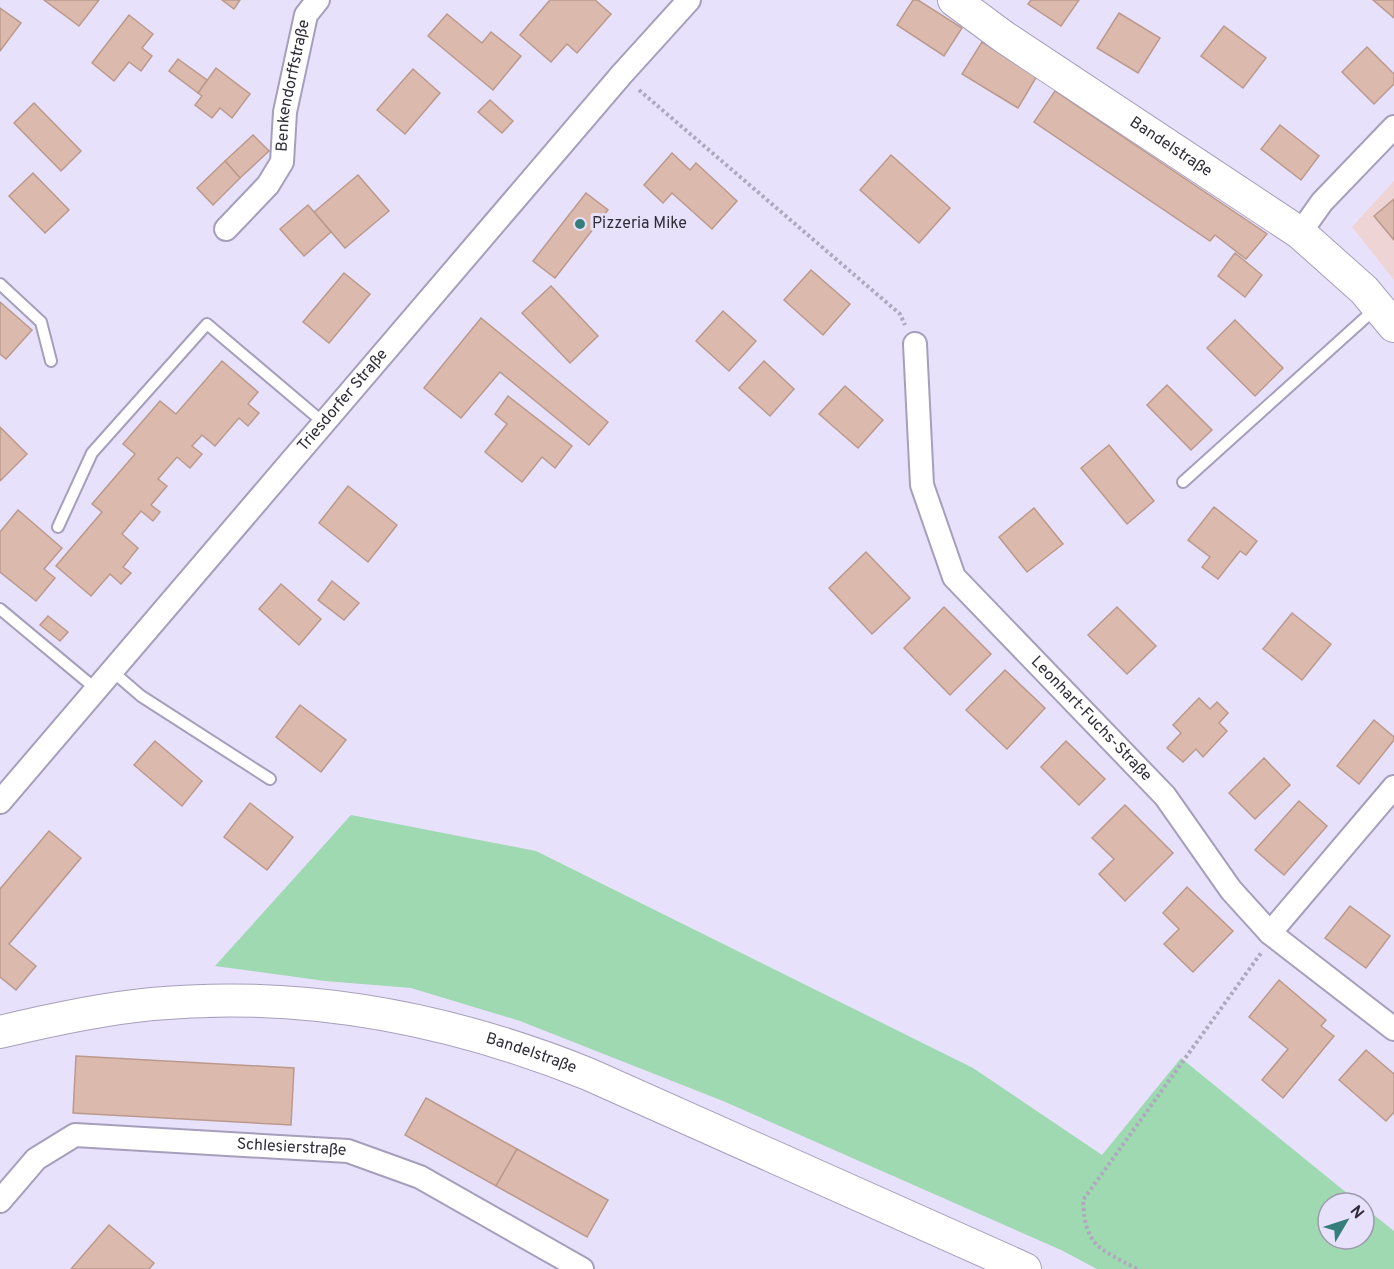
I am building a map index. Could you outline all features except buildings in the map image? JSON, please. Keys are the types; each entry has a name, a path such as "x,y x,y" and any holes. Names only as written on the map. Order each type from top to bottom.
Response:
{"main road":[{"name":"Bandelstraße","path":"954,0 1004,37 1300,233 1334,262 1386,317"},
{"name":"Bandelstraße","path":"0,1032 74,1015 153,1004 234,1002 356,1008 431,1022 533,1052 588,1074 1025,1269"}],"street":[{"name":"Benkendorffstraße","path":"226,229 268,185 282,162 285,112 306,15 318,0"},
{"name":"Triesdorfer Straße","path":"0,802 622,74 689,0"},
{"path":"1300,233 1322,202 1394,127"},
{"name":"Leonhart-Fuchs-Straße","path":"915,344 922,485 954,577 1165,796 1231,890 1272,934 1394,1029"},
{"path":"1272,934 1394,787"},
{"name":"Schlesierstraße","path":"0,1201 36,1159 75,1135 348,1151 420,1177 582,1269"}],"lane":[{"path":"0,285 41,322 51,361"},
{"name":"Bandelstraße","path":"1183,482 1386,317"},
{"path":"58,527 92,453 207,324 324,423"},
{"path":"0,609 96,689"},
{"path":"112,671 141,696 270,779"}],"path":[{"path":"622,74 900,314 915,344"},
{"path":"1137,1269 1094,1245 1084,1223 1083,1200 1272,934"}],"shaded area":[{"path":"1394,181 1394,280 1352,227"}],"green space":[{"path":"351,815 536,851 973,1068 1102,1155 1181,1058 1344,1191 1316,1191 1316,1251 1376,1251 1376,1217 1394,1231 1394,1269 1097,1269 1061,1250 723,1101 520,1021 411,988 325,981 215,966"}],"place":[{"name":"Pizzeria Mike","path":"580,224"}]}
